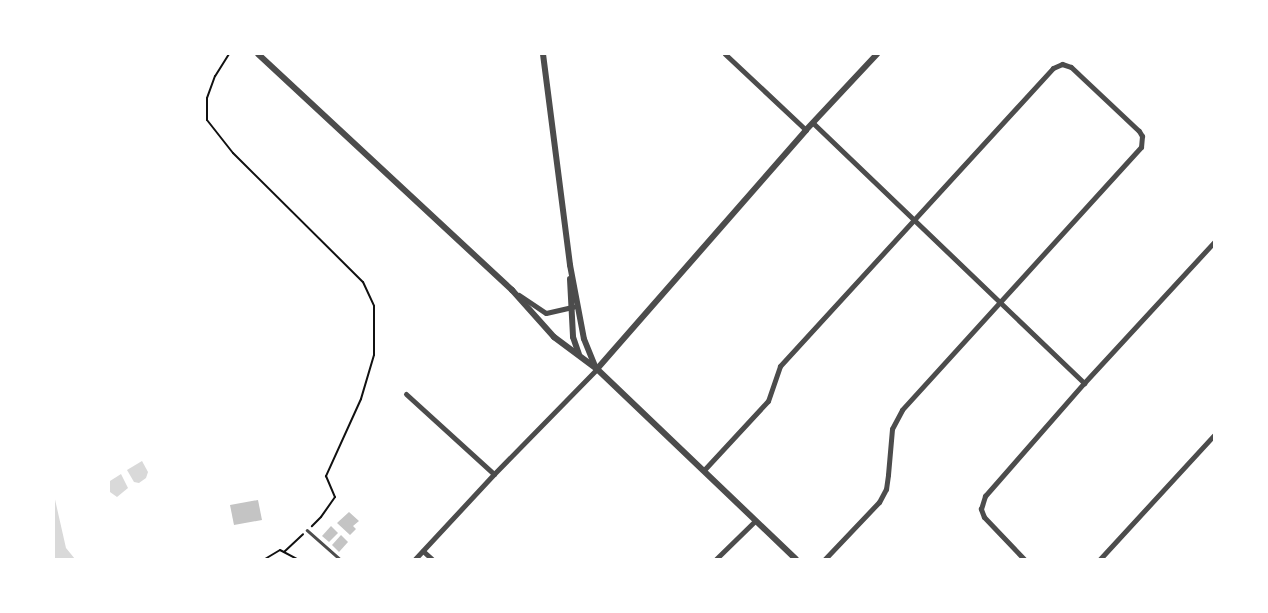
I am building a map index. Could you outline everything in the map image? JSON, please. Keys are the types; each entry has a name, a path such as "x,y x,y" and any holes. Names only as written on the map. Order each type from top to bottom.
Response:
{"street":[{"path":"258,54 512,290 554,337 597,369 796,559"},
{"path":"543,54 570,265 584,339 597,369"},
{"path":"725,54 806,130"},
{"path":"415,559 494,474 597,369 806,130 877,54"},
{"path":"704,470 768,401 780,366 1058,65 1068,64 1139,131 1143,141 1141,147 895,419 892,429 886,488 879,502 825,559"},
{"path":"813,124 1001,301 1084,383"},
{"path":"1024,559 984,518 981,509 985,496 1084,383 1214,242"},
{"path":"570,265 570,307 573,337 579,354"},
{"path":"512,290 546,313 578,306"},
{"path":"406,394 494,474"},
{"path":"1100,559 1214,435"},
{"path":"716,559 755,521"},
{"path":"423,551 432,559"}],"lane":[{"path":"307,530 340,559"}],"path":[{"path":"228,54 214,76 207,98 207,120 233,153 363,282 374,306 374,355 361,399 326,476 335,497 321,516 284,552"},
{"path":"264,559 280,550 298,559"}],"shaded area":[{"path":"142,461 148,472 146,478 139,483 134,482 127,470"},
{"path":"121,474 128,488 117,497 110,492 110,481"},
{"path":"54,495 66,548 75,559 54,559"}],"building":[{"path":"258,500 262,520 234,525 230,505"},
{"path":"349,512 359,521 353,526 356,529 350,535 337,523"},
{"path":"331,526 338,533 329,542 322,536"},
{"path":"341,535 348,542 339,552 332,545"}]}
